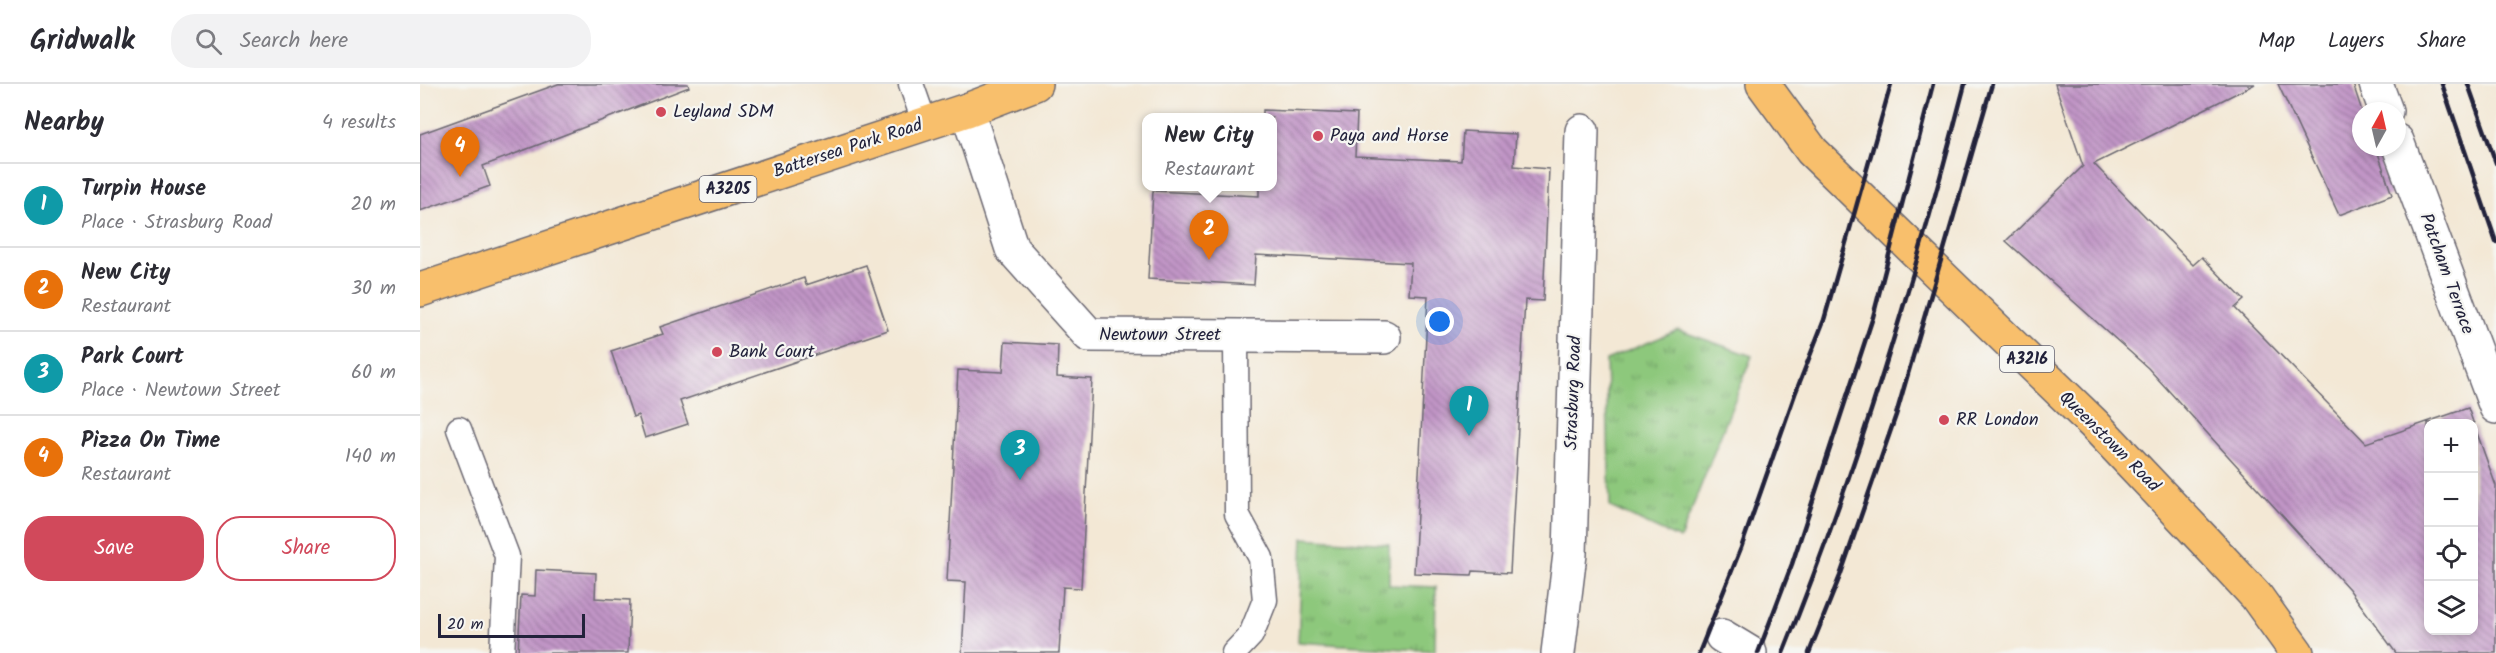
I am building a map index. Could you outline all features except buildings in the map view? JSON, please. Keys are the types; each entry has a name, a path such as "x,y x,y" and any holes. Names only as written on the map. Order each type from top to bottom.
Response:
{"main road":[{"name":"Battersea Park Road","path":"420,290 967,110 1035,84"},
{"name":"Queenstown Road","path":"1763,84 1812,151 2094,424 2204,539 2256,596 2296,653"}],"street":[{"path":"2376,84 2383,102"},
{"name":"Newtown Street","path":"967,110 1012,249 1089,335 1384,337"},
{"name":"Strasburg Road","path":"1558,653 1570,554 1582,131"},
{"name":"Patcham Terrace","path":"2403,156 2496,407"},
{"path":"1722,636 1750,653"}],"lane":[{"path":"911,84 925,124"},
{"path":"1234,653 1251,635 1265,600 1262,558 1237,514 1236,336"},
{"path":"459,429 507,556 502,653"}],"green space":[{"path":"1678,330 1752,356 1680,539 1610,507 1606,360"},
{"path":"1303,538 1389,544 1389,585 1436,587 1435,651 1298,642"}],"railway":[{"path":"1699,653 1741,548 1795,394 1824,320 1891,84"},
{"path":"1758,653 1792,564 1873,317 1933,84"},
{"path":"1783,653 1836,513 1883,372 1926,228 1965,84"},
{"path":"1809,653 1840,576 1896,415 1992,84"},
{"path":"2442,84 2496,242"},
{"path":"2468,84 2496,163"}],"place":[{"name":"Leyland SDM","path":"661,112"},
{"name":"Paya and Horse","path":"1318,136"},
{"name":"Pizza On Time","path":"460,177"},
{"name":"New City","path":"1209,260"},
{"name":"Bank Court","path":"717,352"},
{"name":"RR London","path":"1944,420"},
{"name":"Turpin House","path":"1469,436"},
{"name":"Park Court","path":"1020,480"}]}
